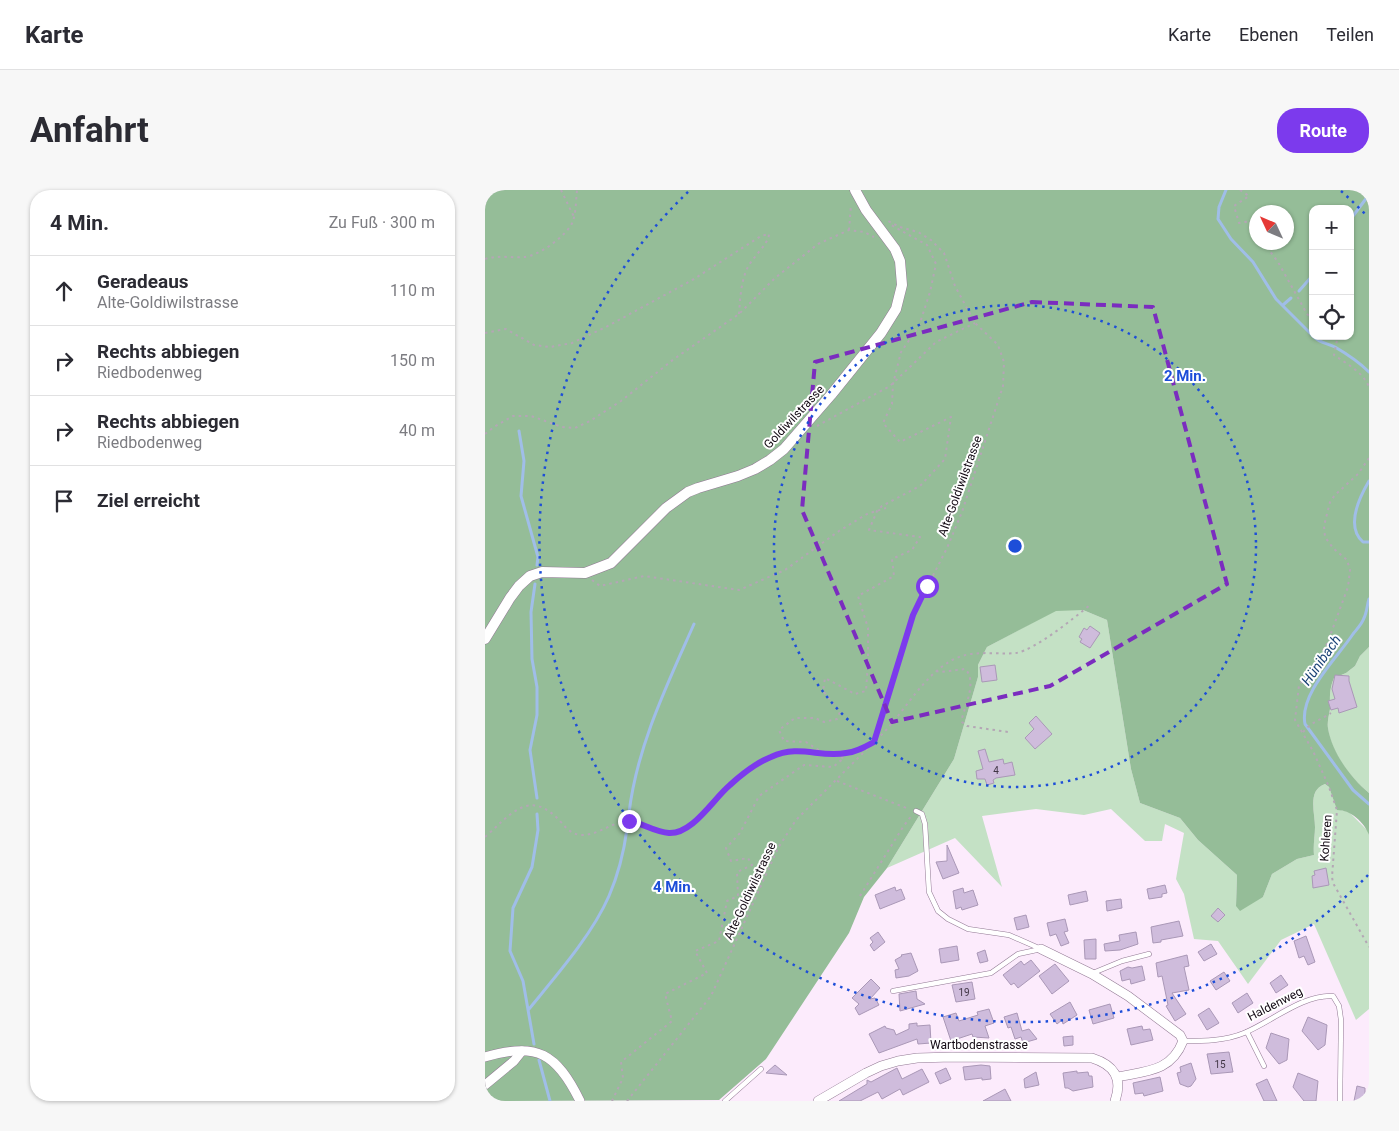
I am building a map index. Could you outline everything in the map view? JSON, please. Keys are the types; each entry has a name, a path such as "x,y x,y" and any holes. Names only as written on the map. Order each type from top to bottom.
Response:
{"street":[{"name":"Goldiwilstrasse","path":"485,639 510,598 530,576 542,572 585,573 611,563 666,508 688,492 747,473 770,460 783,449 831,395 881,333 896,309 902,285 900,261 895,249 866,210 856,190"},
{"path":"1041,949 1091,974 1128,996 1180,1035 1183,1041 1180,1050 1163,1067 1117,1077 1118,1090 1115,1101"},
{"path":"485,1057 511,1050 539,1052 565,1073 580,1101"},
{"path":"485,1085 514,1062 522,1051"},
{"name":"Wartbodenstrasse","path":"818,1101 881,1066 917,1058 1092,1058 1108,1066 1117,1077"}],"lane":[{"path":"916,811 922,814 925,824 929,892 938,911 948,919 968,929 1009,936 1041,949"},
{"path":"893,991 991,973 1018,954 1041,949"},
{"path":"1091,974 1122,961 1149,954"},
{"name":"Haldenweg","path":"1183,1041 1224,1039 1247,1032 1315,998 1333,996 1339,1006 1341,1020 1340,1101"},
{"path":"1247,1032 1264,1066"},
{"path":"725,1101 761,1069"}],"path":[{"path":"561,190 574,217"},
{"path":"485,259 493,256 526,257 544,250 561,236 573,222 577,190"},
{"path":"849,230 851,206 856,190"},
{"path":"1240,190 1249,196 1234,206 1239,223 1249,221"},
{"name":"Alte-Goldiwilstrasse","path":"627,1101 711,996 778,848 796,820 874,742 913,615 947,548 962,512 1003,386 1004,362 998,344 975,323 955,286 945,253 931,240 917,232 900,227 883,218"},
{"path":"885,222 927,245 936,264 930,292 919,326 901,352 893,384 892,404 883,423 900,442 951,417 945,459 920,486 882,506 877,511 869,530 920,537 912,550 892,559 894,576 858,596 868,628 866,691 855,694 825,678 823,691 839,712 837,719 824,722 815,718 795,718 779,730 784,740 806,742 823,753 845,754 860,750 886,732 928,679 953,660 969,654 1016,653 1029,650 1071,621 1090,605"},
{"path":"485,434 513,416 531,416 562,427 575,428 590,421 621,401 674,360 739,314 775,278 817,244 849,230 863,232 877,239"},
{"path":"485,333 506,329 535,345 550,347 572,343 606,327 694,278 761,236 769,234 769,239 753,257 746,271 741,290 739,314"},
{"path":"1269,250 1309,316"},
{"path":"811,429 893,384 937,342 975,323"},
{"path":"1337,340 1334,355 1356,370 1369,387"},
{"name":"Kohleren","path":"1369,458 1358,474 1330,502 1324,526 1325,537 1333,548 1347,560 1350,570 1348,587 1327,644 1307,676 1299,685 1295,720 1313,751 1337,810 1333,883 1369,947"},
{"path":"585,573 599,586 644,576 739,590 785,570 839,531 867,514 886,508"},
{"path":"936,672 965,669 969,672 971,680 962,718 967,726 1009,732"},
{"path":"1303,732 1310,725 1331,713"},
{"path":"485,837 521,807 529,804 541,807 552,813 570,832 581,834 592,834 629,821 638,822 657,831 670,833 681,831 692,825 730,785 749,769 769,757 786,751 802,750 844,758 833,767 804,765 759,796 740,833 726,848 731,861 748,858 752,865 737,872 738,896 727,901 719,941 695,951 707,973 665,994 672,1021 621,1062 623,1078 611,1101"},
{"path":"837,781 916,811 903,827 860,896"}],"highlighted area":[{"path":"1032,302 1153,307 1227,584 1050,686 892,722 802,510 815,362"}],"green space":[{"path":"485,190 1369,190 1369,647 1360,656 1355,666 1346,673 1334,678 1330,697 1328,728 1334,747 1343,764 1369,793 1369,835 1364,826 1352,814 1337,810 1329,787 1325,784 1319,787 1313,802 1315,827 1314,855 1297,859 1272,874 1263,897 1240,911 1236,906 1237,875 1198,840 1180,818 1140,803 1131,769 1107,620 1083,610 1056,611 987,647 978,665 978,677 954,759 887,868 864,897 849,933 766,1059 719,1100 494,1101 491,1099 485,1101"},
{"path":"1056,610 1083,610 1107,620 1131,769 1140,803 1180,818 1198,840 1237,875 1236,905 1263,897 1272,874 1297,859 1314,855 1315,827 1313,802 1319,787 1325,784 1329,787 1337,809 1349,812 1368,831 1369,1009 1356,1020 1314,924 1281,940 1248,984 1218,941 1194,939 1184,894 1176,879 1184,833 1165,824 1162,841 1145,841 1111,809 1084,815 1036,809 982,816 1002,887 955,838 887,868 954,759 978,677 978,665 987,647"},
{"path":"1369,647 1369,793 1355,780 1338,756 1333,747 1328,723 1334,678 1346,673 1355,666 1360,656"}],"building":[{"path":"1090,626 1100,633 1090,648 1080,642 1082,639 1079,637 1084,628 1087,630"},
{"path":"995,665 997,680 982,682 980,667"},
{"path":"1335,675 1349,676 1357,707 1339,713 1338,708 1331,710 1328,701 1335,699 1332,689"},
{"path":"1036,716 1052,734 1035,749 1025,738 1034,729 1029,723"},
{"path":"985,749 989,762 1003,759 1004,764 1012,762 1015,775 996,778 993,780 994,783 987,785 985,779 977,779 976,771 983,769 978,751"},
{"path":"947,845 959,873 943,879 936,862 947,861"},
{"path":"1326,868 1329,885 1313,888 1312,876 1315,875 1314,871"},
{"path":"1165,885 1167,893 1162,894 1162,897 1149,899 1147,889"},
{"path":"895,887 896,891 901,889 905,899 880,909 875,895"},
{"path":"963,888 964,893 973,890 978,905 962,910 961,907 956,909 953,891"},
{"path":"1086,891 1088,901 1070,905 1068,895"},
{"path":"1121,899 1122,908 1107,911 1106,901"},
{"path":"1218,908 1225,915 1218,922 1211,916"},
{"path":"1026,915 1029,927 1017,930 1014,918"},
{"path":"1065,919 1068,931 1064,932 1069,943 1061,946 1056,934 1050,936 1047,923"},
{"path":"1179,921 1183,936 1153,943 1151,927"},
{"path":"878,932 885,942 874,951 870,945 873,942 870,938"},
{"path":"1136,932 1138,944 1120,950 1105,951 1104,944 1120,941 1119,935"},
{"path":"1306,936 1315,962 1308,965 1304,956 1299,958 1294,941"},
{"path":"1096,939 1096,959 1085,959 1084,940"},
{"path":"1211,944 1217,954 1204,961 1198,952"},
{"path":"957,946 959,960 941,963 939,949"},
{"path":"985,950 988,961 980,963 977,953"},
{"path":"911,953 918,971 909,976 896,978 895,970 899,969 895,960 901,955"},
{"path":"1187,955 1189,966 1184,967 1189,990 1172,993 1186,1014 1175,1021 1166,1006 1168,1005 1162,976 1158,977 1156,963"},
{"path":"1031,960 1040,971 1018,988 1014,983 1011,985 1003,975 1021,961 1024,965"},
{"path":"1055,964 1069,981 1052,994 1039,976"},
{"path":"1142,966 1145,980 1131,984 1130,979 1122,981 1120,971 1128,967"},
{"path":"1224,972 1230,981 1216,990 1210,981"},
{"path":"1281,975 1288,985 1276,993 1270,983"},
{"path":"871,979 880,988 870,999 875,998 879,1005 859,1015 855,1008 859,1004 852,998"},
{"path":"972,982 975,999 956,1002 952,985"},
{"path":"916,991 917,999 925,1004 900,1011 899,994"},
{"path":"1247,993 1253,1003 1238,1013 1232,1003"},
{"path":"1070,1002 1077,1015 1063,1024 1062,1020 1057,1024 1050,1014"},
{"path":"1110,1004 1114,1018 1093,1024 1089,1010"},
{"path":"1209,1008 1219,1023 1207,1030 1198,1015"},
{"path":"989,1009 994,1023 985,1026 989,1038 973,1037 972,1034 951,1041 943,1017 956,1013 959,1021 978,1015 977,1012"},
{"path":"1017,1013 1022,1031 1029,1029 1037,1039 1023,1043 1021,1037 1015,1039 1011,1027 1008,1028 1004,1017"},
{"path":"1308,1017 1327,1025 1325,1045 1318,1050 1302,1031"},
{"path":"917,1023 917,1026 930,1025 931,1043 918,1044 917,1039 879,1053 869,1034 885,1026 894,1030 896,1035 909,1029 909,1024"},
{"path":"1142,1026 1143,1030 1150,1029 1153,1040 1131,1045 1127,1029"},
{"path":"1271,1033 1289,1039 1287,1060 1279,1064 1266,1048"},
{"path":"1073,1036 1073,1045 1064,1046 1063,1037"},
{"path":"1229,1052 1233,1072 1211,1074 1207,1054"},
{"path":"1191,1063 1196,1079 1188,1087 1180,1084 1177,1073 1181,1072 1180,1067"},
{"path":"775,1065 787,1075 766,1073"},
{"path":"990,1066 991,1079 965,1080 963,1067"},
{"path":"897,1068 902,1079 922,1069 929,1082 903,1095 900,1089 882,1099 878,1092 860,1101 839,1101 867,1084 867,1080 871,1082"},
{"path":"946,1068 951,1079 940,1084 935,1073"},
{"path":"1077,1071 1077,1073 1088,1072 1089,1076 1092,1076 1093,1087 1073,1091 1065,1088 1063,1073"},
{"path":"1036,1072 1039,1085 1025,1088 1024,1079"},
{"path":"1298,1073 1318,1081 1316,1101 1304,1101 1293,1087"},
{"path":"1160,1077 1163,1091 1144,1096 1143,1093 1135,1094 1133,1083"},
{"path":"1267,1079 1277,1101 1264,1101 1256,1084"},
{"path":"1357,1086 1365,1088 1365,1101 1354,1101"},
{"path":"1005,1089 1011,1101 983,1101"}],"waterway":[{"name":"Hünibach","path":"1226,190 1219,207 1218,219 1231,239 1253,262 1276,299 1309,332"},
{"path":"1354,215 1368,196"},
{"path":"1299,291 1309,280"},
{"path":"1283,305 1291,298"},
{"name":"Hünibach","path":"1318,340 1344,352 1369,372"},
{"path":"519,431 524,461 521,496 538,557 537,565"},
{"name":"Hünibach","path":"1369,481 1361,495 1354,520 1358,535 1363,542 1369,542"},
{"path":"535,584 531,612 532,659 537,687 537,715 530,750 537,798"},
{"name":"Hünibach","path":"1369,599 1362,622 1313,689 1305,713 1305,724 1353,790 1369,804"},
{"path":"629,813 639,764 654,716 694,624"},
{"path":"534,1044 523,981 510,951 513,908 532,867 538,830 537,814"},
{"path":"529,1009 573,955 602,911 618,871 627,829"},
{"path":"539,1060 550,1101"}],"route":[{"path":"629,821 638,822 657,831 670,833 681,831 692,825 730,785 749,769 769,757 786,751 802,750 845,754 860,750 874,742 913,615 927,586"}]}
